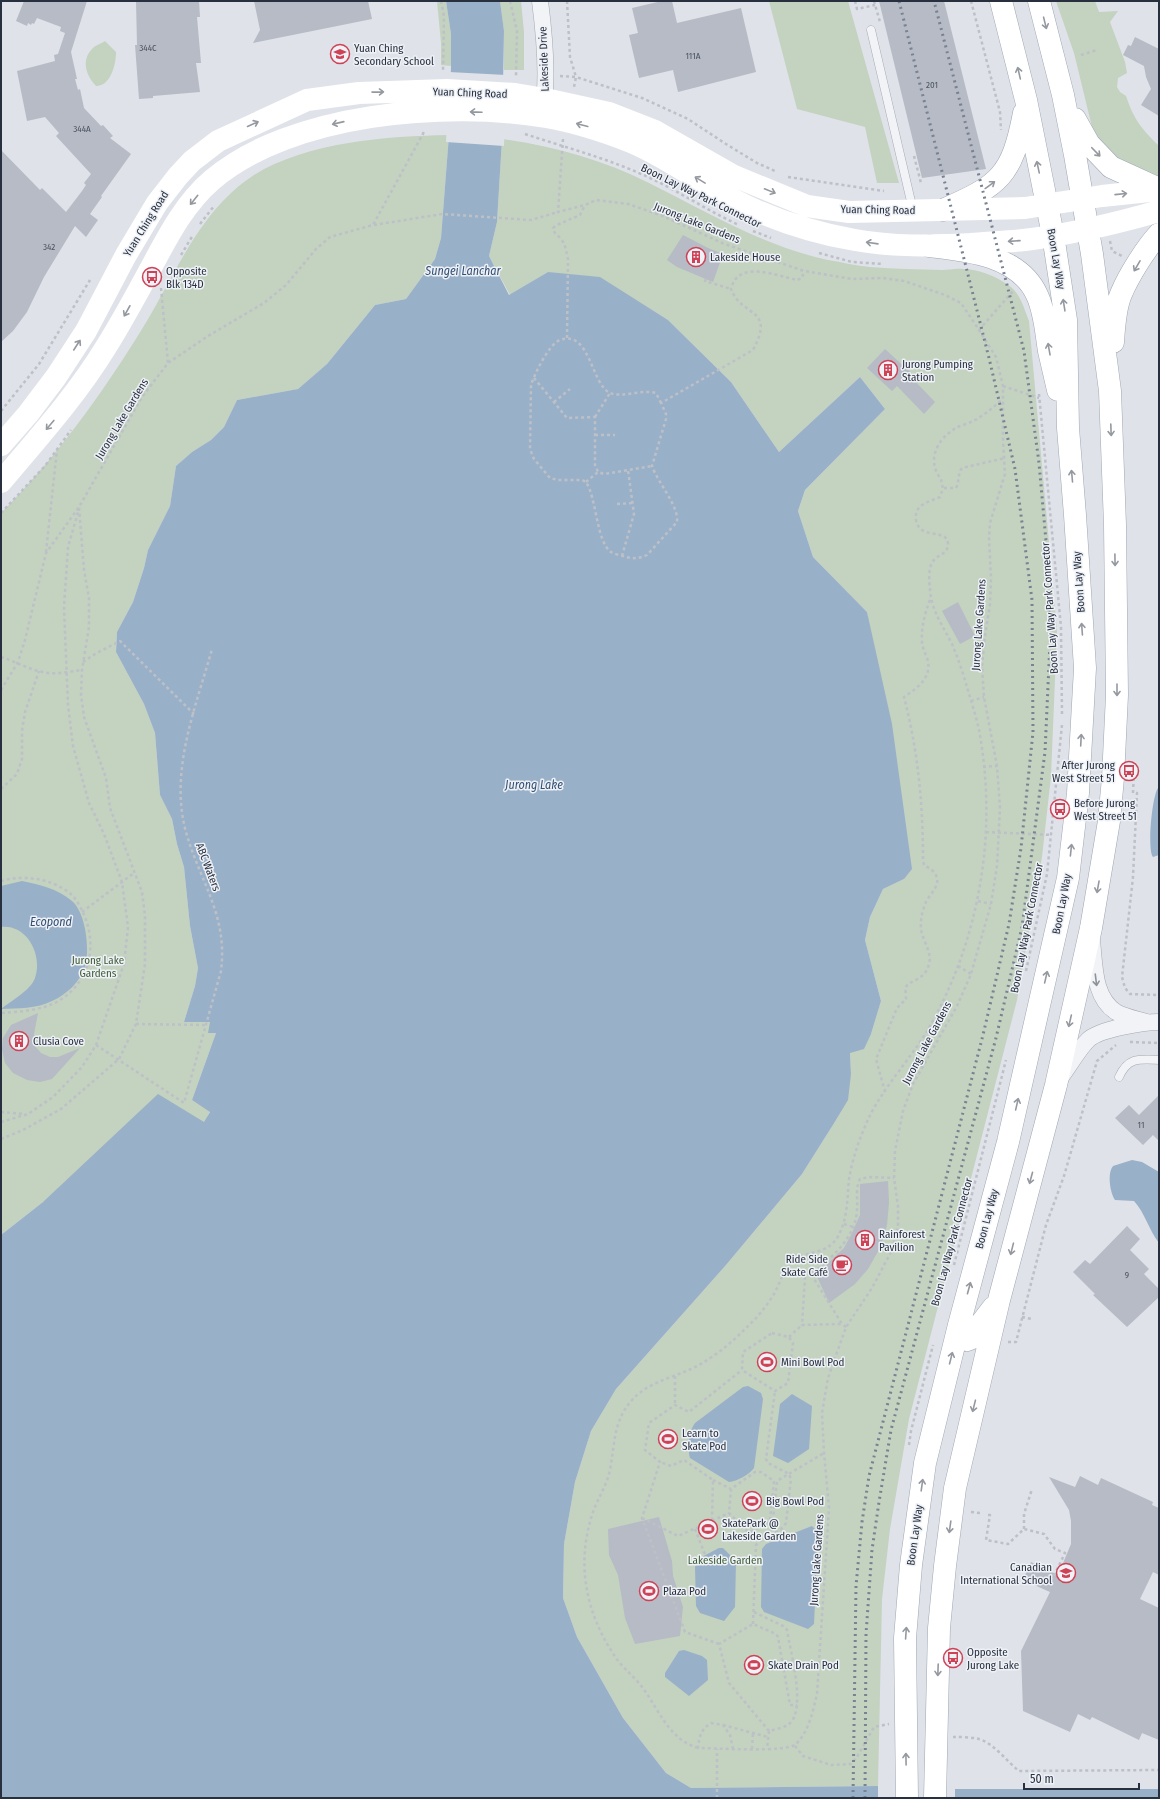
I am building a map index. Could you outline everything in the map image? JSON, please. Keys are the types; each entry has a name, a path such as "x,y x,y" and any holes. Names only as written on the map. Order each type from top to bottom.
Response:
{"main road":[{"name":"Boon Lay Way","path":"907,1798 905,1638 911,1565 925,1463 959,1325 1008,1142 1068,878 1078,793 1085,668 1068,428 1066,320 1053,235 1026,100 1001,1"},
{"path":"935,1798 936,1699 939,1628 944,1566 958,1473 999,1300 1056,1085 1091,928 1109,821 1113,778 1117,695 1115,525 1110,391 1101,312 1083,199 1063,95 1039,1"},
{"name":"Yuan Ching Road","path":"1,482 63,409 87,377 118,326 170,232 194,199 210,181 232,165 270,145 313,129 364,118 445,92"},
{"name":"Yuan Ching Road","path":"1,445 28,414 56,377 97,312 126,255 157,203 192,161 218,141 307,100 359,93 445,92 509,96 635,143 733,200 802,227 853,240 889,245 928,246 1032,240 1107,225 1159,211"},
{"path":"1063,95 1089,144 1111,167 1159,190"},
{"path":"943,210 973,197 1004,173 1013,158 1018,142 1026,100"},
{"name":"Yuan Ching Road","path":"543,108 609,113 655,131 734,176 808,206 849,212 1026,208 1083,199 1159,190"},
{"path":"1110,391 1115,322 1121,294 1151,243 1159,234"},
{"path":"928,246 964,250 993,258 1011,266 1025,276 1037,294 1044,317 1049,352 1068,428"},
{"path":"959,1325 962,1336 967,1340 972,1338 999,1300"}],"street":[{"name":"Lakeside Drive","path":"540,1 543,25 543,108"},
{"path":"1091,928 1098,989 1111,1008 1117,1012 1153,1022"},
{"path":"1056,1085 1089,1039 1102,1032 1153,1022"}],"lane":[{"path":"871,30 914,211"},
{"path":"1119,1078 1124,1068 1130,1062 1137,1060 1159,1060"}],"path":[{"path":"441,1 444,16 445,92"},
{"path":"509,96 517,30 510,1"},
{"path":"567,1 570,57 576,76 642,98 688,119 757,163 778,173"},
{"path":"855,1 857,9 875,5"},
{"path":"971,1 1000,112 1001,132"},
{"path":"1081,55 1097,50"},
{"path":"373,225 425,130 417,131"},
{"name":"Boon Lay Way Park Connector","path":"520,132 610,161 650,178 717,215 744,227"},
{"path":"558,212 561,146"},
{"path":"782,175 803,180 887,192"},
{"name":"Jurong Lake Gardens","path":"1,690 18,662 25,640 46,553 79,507 142,397 168,363 208,336 264,303 286,285 316,249 330,237 373,225 442,214 531,220 585,205 596,200 628,204 663,216 722,243 804,271 852,279 883,278 904,281 921,286 961,303 996,358 1003,386 1003,440 1005,474 990,523 990,604 982,666 984,697 996,766 1000,808 999,832 991,904 971,974 957,1006 913,1084 903,1111 895,1151 894,1178 898,1206 898,1226 892,1250 872,1288 846,1327 828,1378 822,1413 829,1508 825,1545 817,1694 812,1715 795,1746"},
{"path":"197,228 215,205"},
{"path":"567,338 568,259 566,248 561,239 554,232 554,228 557,225 580,215 585,205"},
{"name":"Boon Lay Way Park Connector","path":"750,230 777,240"},
{"path":"177,261 193,234"},
{"path":"817,252 852,262 887,264"},
{"path":"731,288 737,276 746,271 760,272 797,280 802,278 804,271"},
{"path":"661,403 753,350 760,337 761,325 758,317 736,298 731,288 705,281 706,279"},
{"path":"157,295 165,282"},
{"path":"978,330 1016,287"},
{"path":"161,288 168,363"},
{"path":"567,338 577,341 580,344 604,387 610,393 619,394 649,391 656,394 666,414 666,418 652,466 677,512 677,522 647,555 636,558 622,556 611,552 603,541 591,494 586,482 582,480 558,480 550,478 532,455 530,449 531,385 533,378 552,344 567,338"},
{"path":"533,378 567,418 595,417"},
{"path":"1003,386 1039,398"},
{"path":"554,402 570,389"},
{"name":"Boon Lay Way Park Connector","path":"1025,978 1047,874 1052,835 1062,719 1063,674 1061,627 1038,391"},
{"path":"610,393 595,417 595,465 598,472 604,474 652,466"},
{"path":"891,1724 874,1727 858,1757 851,1764 831,1765 803,1756 795,1746 781,1749 733,1749 698,1748 688,1745 666,1726 640,1684 622,1668 611,1650 588,1603 584,1565 586,1538 593,1512 610,1472 613,1439 620,1417 631,1400 643,1390 693,1368 720,1352 760,1314 773,1296 785,1271 794,1261 802,1256 824,1250 835,1240 844,1224 849,1179 855,1153 866,1123 885,1092 926,1032 944,999 958,966 970,933 978,900 986,832 986,804 983,767 978,730 971,701 952,645 932,605 930,565 934,560 944,554 948,547 947,540 941,534 929,534 922,531 917,526 916,515 919,507 926,502 940,497 944,488 942,481 936,472 934,459 938,447 946,436 956,428 974,421 1003,399"},
{"path":"1,513 57,450 74,426"},
{"path":"595,435 615,435"},
{"path":"46,553 57,450"},
{"path":"944,488 956,488 958,484 958,473 962,468 1005,458"},
{"path":"622,556 634,514 628,470"},
{"path":"586,482 598,472"},
{"path":"617,504 633,503"},
{"path":"1,1139 23,1130 61,1109 119,1059 136,1024 145,964 145,916 142,892 110,808 106,778 84,717 81,695 82,670 89,627 89,598 84,570 79,507"},
{"path":"1,1122 28,1114 53,1097 82,1067 96,1044 124,964 128,927 122,882 104,834 89,803 73,746 68,705 64,607 68,548 79,507"},
{"path":"885,1092 876,1059 897,1008 906,999 906,987 910,983 917,981 925,974 930,963 928,951 922,937 920,924 922,912 937,884 936,876 933,871 924,865 923,860 922,803 919,770 912,729 904,697 919,686 924,680 928,669 928,660 922,646 922,632 924,617 931,597"},
{"path":"83,663 95,654 120,642 194,714"},
{"name":"ABC Waters","path":"119,1059 184,1103 221,971 222,961 220,926 213,901 186,832 181,784 184,748 212,649"},
{"path":"1,657 39,671 51,673 82,670"},
{"path":"1,789 17,774 22,760 22,731 25,712 39,671"},
{"path":"971,701 984,697"},
{"path":"983,767 996,766"},
{"path":"1134,772 1133,793 1137,793 1136,834 1133,878 1122,977 1125,988 1130,994 1159,995"},
{"path":"986,832 1052,835"},
{"path":"82,912 134,873"},
{"path":"1,881 24,878 40,880 62,888 74,897 82,912 89,929 91,947 86,970 78,986 59,1001 27,1012 1,1012"},
{"path":"978,900 991,904"},
{"path":"958,966 971,974"},
{"path":"136,1024 207,1025"},
{"path":"926,1032 938,1038"},
{"path":"1006,1349 1008,1341 1016,1342 1046,1225 1064,1176 1097,1061 1106,1052 1120,1042"},
{"path":"1128,1042 1159,1042"},
{"path":"96,1044 119,1059"},
{"name":"Boon Lay Way Park Connector","path":"953,1271 1007,1055"},
{"path":"1,1112 28,1114"},
{"path":"802,1325 805,1278 839,1249 853,1227 857,1212 858,1184 860,1179 869,1177 894,1178"},
{"path":"844,1224 853,1227"},
{"path":"811,1274 842,1324 846,1327"},
{"path":"1022,1317 1032,1319"},
{"path":"789,1337 802,1325 842,1324"},
{"path":"675,1405 689,1412 742,1370 743,1352 772,1333 789,1337 793,1343 788,1383 775,1391"},
{"path":"909,1447 911,1432 935,1340"},
{"path":"742,1370 775,1391"},
{"path":"675,1376 675,1405"},
{"path":"753,1624 756,1545 759,1541 783,1528 786,1523 791,1480 789,1474 768,1463 766,1459 775,1391"},
{"path":"675,1405 649,1423 645,1450 660,1462 671,1466 684,1460 713,1480 731,1489"},
{"path":"770,1520 774,1480 761,1472 755,1472 731,1489 729,1513 747,1531 751,1532 773,1519 777,1481 824,1453"},
{"path":"660,1462 642,1518 685,1632 719,1644 753,1624"},
{"path":"712,1521 713,1480"},
{"path":"988,1515 990,1515 986,1540 1008,1544 1024,1529 1024,1514 1032,1489"},
{"path":"969,1519 971,1505"},
{"path":"970,1512 980,1514"},
{"path":"642,1518 678,1536 729,1513"},
{"path":"695,1528 708,1562"},
{"path":"1024,1529 1044,1534 1055,1549 1065,1553 1051,1582 1054,1584"},
{"path":"754,1612 783,1626 787,1630 798,1698 794,1718 789,1724 769,1731"},
{"path":"753,1624 776,1634 778,1637 790,1704 797,1705"},
{"path":"719,1644 729,1683 769,1731 767,1749"},
{"path":"698,1748 699,1737 704,1727 711,1723 768,1737"},
{"path":"723,1725 730,1735 733,1749"},
{"path":"752,1749 753,1733"},
{"path":"953,1737 979,1739 991,1745 1019,1771 1159,1770"},
{"path":"717,1748 717,1798"}],"green space":[{"path":"437,1 446,1 451,34 451,66 441,65 441,43"},
{"path":"500,1 521,1 524,32 524,70 504,70 504,31"},
{"path":"769,1 848,1 899,183 877,183 865,127 797,109"},
{"path":"1056,1 1095,1 1099,12 1118,11 1110,22 1125,62 1127,73 1118,78 1117,87 1120,92 1126,96 1139,123 1159,146 1159,177 1132,168 1116,157 1110,157 1093,131 1074,53"},
{"path":"105,41 116,52 114,68 112,74 105,82 96,86 87,73 87,58 93,48"},
{"name":"Jurong Lake Gardens","path":"449,135 441,238 435,259 406,299 375,305 327,364 298,389 237,400 224,427 211,440 192,452 176,466 170,506 148,550 133,602 117,632 116,652 144,704 155,733 160,795 172,819 177,844 184,867 190,926 198,968 195,986 184,1022 211,1022 216,1033 192,1100 210,1111 205,1122 43,1202 1,1235 1,513 58,450 92,405 152,313 188,248 217,208 234,190 254,175 275,164 298,155 323,148 374,139"},
{"name":"Lakeside Garden","path":"502,139 559,150 614,167 736,227 804,254 828,260 865,266 942,270 969,269 987,274 1003,282 1016,292 1029,321 1057,631 1051,776 1042,857 1017,1000 909,1419 890,1529 882,1599 878,1786 691,1788 666,1773 623,1718 577,1637 563,1598 564,1544 575,1482 591,1431 616,1389 726,1265 802,1174 831,1128 851,1074 850,1052 871,1034 881,1001 865,940 870,917 883,889 904,879 867,612 813,557 798,511 805,490 885,409 860,377 779,452 731,382 668,320 639,302 548,272 510,295 489,256 497,222"}],"water":[{"name":"Jurong Lake","path":"446,1 500,1 504,31 502,139 497,222 489,256 509,295 548,272 600,277 668,320 731,382 779,452 860,377 885,409 805,490 798,511 813,557 867,612 892,724 912,869 904,879 883,889 870,917 865,940 881,1001 871,1034 864,1049 850,1053 851,1074 848,1100 802,1174 726,1265 616,1389 591,1431 575,1482 564,1544 563,1598 577,1637 623,1718 666,1773 691,1788 878,1786 878,1798 1,1798 1,1235 43,1202 158,1094 204,1122 210,1112 192,1100 216,1033 208,1033 210,1022 184,1022 195,986 198,968 190,926 184,867 177,844 172,819 160,795 155,733 144,704 116,652 117,632 133,602 148,550 170,506 176,466 192,452 211,440 224,427 237,400 298,389 327,364 375,305 406,299 435,259 441,238 449,135 451,34"},
{"path":"1158,788 1159,855 1153,857 1151,852 1150,834 1154,801"},
{"name":"Ecopond","path":"22,881 54,890 72,901 77,907 81,914 86,932 87,951 85,967 80,978 67,992 46,1004 33,1007 1,1009 29,987 35,978 37,969 35,951 25,936 18,930 10,927 1,927 1,886"},
{"path":"1132,1160 1142,1162 1159,1172 1159,1243 1134,1201 1115,1200 1113,1197 1110,1183 1111,1169 1113,1166"},
{"path":"748,1386 761,1393 763,1399 754,1468 743,1477 729,1482 690,1458 689,1440 695,1423 743,1387"},
{"path":"792,1394 812,1406 809,1449 788,1463 773,1456 780,1404"},
{"path":"812,1526 818,1532 814,1624 808,1629 764,1612 761,1607 762,1549 766,1544"},
{"path":"719,1548 723,1548 736,1561 735,1607 724,1621 700,1613 696,1606 695,1567 698,1559"},
{"path":"684,1650 702,1656 707,1660 708,1680 689,1696 665,1677 665,1673 679,1651"},
{"path":"955,1789 1159,1789 1159,1798 955,1798"}],"pier":[{"path":"449,72 506,75 504,146 446,142"}],"building":[{"path":"24,1 87,1 71,52 78,90 80,89 84,108 113,136 110,138 131,154 90,214 98,220 86,237 75,226 44,277 27,312 13,331 1,342 1,150 40,190 42,188 66,212 86,185 84,183 91,174 56,136 59,133 45,117 27,121 17,71 55,61 54,55 58,54 65,33 60,31 61,27 37,18 34,24 32,23 31,25 28,23 27,26 16,21"},
{"path":"136,1 199,1 200,17 197,17 201,63 196,63 200,92 153,96 153,98 139,99 135,45 137,45"},
{"path":"254,1 368,1 372,19 253,43 260,30"},
{"path":"662,1 672,1 677,23 741,8 756,72 678,92 673,70 639,78 629,35 638,33 632,8"},
{"path":"879,1 944,1 986,169 922,178"},
{"path":"1135,37 1159,49 1159,116 1141,105 1151,89 1146,77 1144,66 1123,55 1128,45 1131,46"},
{"name":"Lakeside House","path":"683,235 723,254 713,282 677,267 667,260"},
{"path":"885,349 910,372 908,374 935,402 924,414 897,386 892,391 867,368"},
{"path":"958,602 975,636 960,644 942,611"},
{"name":"Clusia Cove","path":"38,1013 34,1034 35,1046 41,1053 50,1057 58,1057 80,1048 52,1079 40,1082 27,1080 13,1073 5,1063 2,1049 3,1038 11,1025"},
{"path":"1159,1095 1159,1141 1153,1135 1143,1145 1115,1118 1129,1105 1139,1115"},
{"name":"Rainforest Pavilion","path":"888,1181 889,1202 887,1225 880,1248 868,1269 855,1284 829,1303 815,1272 824,1267 844,1248 852,1233 860,1215 860,1184"},
{"path":"1127,1226 1140,1239 1130,1250 1149,1269 1144,1274 1159,1289 1159,1297 1127,1327 1093,1295 1095,1294 1073,1272 1085,1260 1090,1264"},
{"path":"1080,1476 1098,1485 1101,1478 1153,1502 1152,1505 1159,1508 1159,1575 1153,1572 1140,1599 1159,1608 1159,1740 1142,1733 1139,1740 1092,1717 1090,1720 1078,1714 1070,1732 1023,1711 1021,1651 1050,1592 1023,1580 1031,1562 1058,1575 1071,1544 1071,1521 1069,1510 1049,1477 1075,1487"},
{"name":"Plaza Pod","path":"659,1517 672,1561 673,1576 683,1607 680,1636 635,1644 625,1618 618,1575 609,1555 608,1529"}],"railway":[{"path":"853,1798 856,1586 862,1522 869,1476 983,1035 1009,924 1021,848 1033,732 1032,600 1015,469 989,358 899,1"},
{"path":"865,1798 866,1634 872,1550 879,1502 891,1430 996,1038 1022,927 1045,752 1050,642 1046,541 1039,463 1024,351 934,1"}],"place":[{"name":"Yuan Ching Secondary School","path":"340,54"},
{"name":"Lakeside House","path":"696,257"},
{"name":"Opposite Blk 134D","path":"152,277"},
{"name":"Jurong Pumping Station","path":"888,370"},
{"name":"After Jurong West Street 51","path":"1129,771"},
{"name":"Before Jurong West Street 51","path":"1060,809"},
{"name":"Clusia Cove","path":"19,1041"},
{"name":"Rainforest Pavilion","path":"865,1240"},
{"name":"Ride Side Skate Café","path":"842,1265"},
{"name":"Mini Bowl Pod","path":"767,1362"},
{"name":"Learn to Skate Pod","path":"668,1439"},
{"name":"Big Bowl Pod","path":"752,1501"},
{"name":"SkatePark @ Lakeside Garden","path":"708,1529"},
{"name":"Canadian International School","path":"1066,1573"},
{"name":"Plaza Pod","path":"649,1591"},
{"name":"Opposite Jurong Lake","path":"953,1658"},
{"name":"Skate Drain Pod","path":"754,1665"}],"water label":[{"name":"Sungei Lanchar","path":"463,271"}]}
